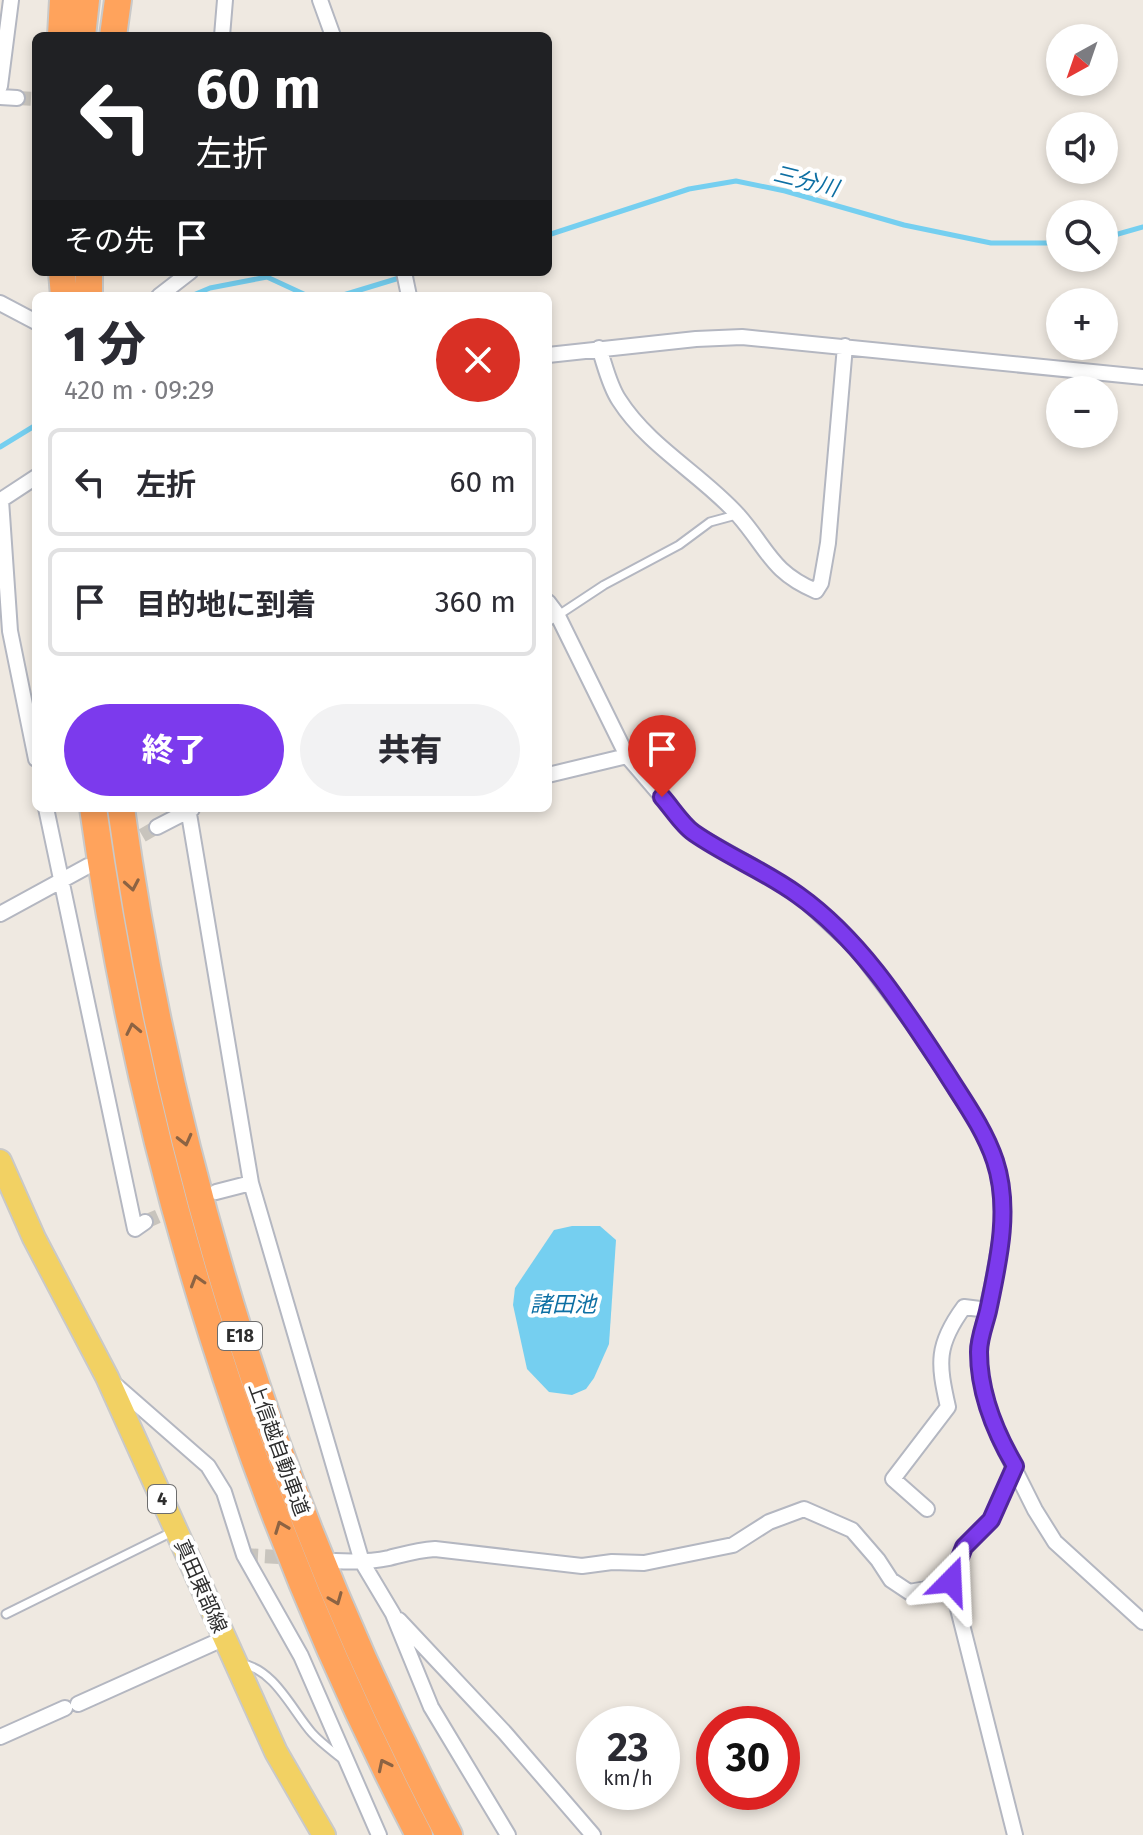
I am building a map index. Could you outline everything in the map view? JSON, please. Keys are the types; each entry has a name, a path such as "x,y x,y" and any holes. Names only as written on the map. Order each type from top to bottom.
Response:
{"highway":[{"path":"61,32 63,0"},
{"path":"82,32 86,0"},
{"path":"107,32 111,0"},
{"path":"114,32 118,0"},
{"name":"上信越自動車道","path":"94,812 147,1095 175,1205 217,1346 242,1421 318,1620 419,1835"},
{"name":"上信越自動車道","path":"122,812 149,977 172,1090 231,1307 264,1412 335,1595 383,1704 449,1835"}],"main road":[{"name":"真田東部線","path":"0,1161 34,1238 107,1377 276,1752 324,1835"}],"street":[{"path":"0,86 3,32 11,0"},
{"path":"222,32 225,0"},
{"path":"320,0 332,32"},
{"path":"0,97 17,98"},
{"path":"164,292 185,276"},
{"path":"0,303 32,320"},
{"path":"552,354 742,337 1143,377"},
{"path":"599,348 617,398 639,425 737,514 778,568 793,582 816,591 821,583 828,543 845,346"},
{"path":"32,480 1,500 10,631 32,739"},
{"path":"553,618 627,756 692,832 801,897 857,949 885,983 979,1125 996,1162 1003,1202 1002,1230 978,1348 980,1375 997,1431 1035,1510 1055,1542 1143,1622"},
{"path":"552,774 627,756"},
{"path":"47,812 135,1229 145,1222"},
{"path":"157,827 184,812"},
{"path":"190,812 251,1183 362,1562 393,1614 431,1707 508,1835"},
{"path":"0,914 88,866"},
{"path":"216,1192 251,1183"},
{"path":"927,1509 893,1479 948,1407 940,1363 941,1346 948,1330 964,1307 988,1310"},
{"path":"107,1377 208,1466 224,1492 244,1555 301,1656 379,1835"},
{"path":"1015,1466 991,1520 964,1547 951,1581 1015,1835"},
{"path":"335,1561 362,1562 413,1550 435,1549 582,1566 656,1562 733,1545 769,1522 804,1509 852,1530 891,1580 909,1592 926,1589 953,1575"},
{"path":"393,1614 505,1733 593,1835"},
{"path":"0,1737 225,1638"}],"lane":[{"path":"553,618 604,585 679,545 710,522 737,514"},
{"path":"6,1614 176,1530"},
{"path":"236,1663 256,1666 286,1698 313,1735 346,1762"}],"water":[{"name":"諸田池","path":"572,1226 600,1226 616,1240 609,1344 594,1378 586,1389 572,1395 549,1392 527,1369 513,1305 515,1288 554,1230"}],"waterway":[{"name":"三分川","path":"552,234 689,189 736,181 785,191 904,225 991,243 1046,243"},
{"name":"三分川","path":"1118,234 1143,227"},
{"name":"三分川","path":"353,292 406,276"},
{"name":"三分川","path":"200,292 267,277 299,292"},
{"name":"三分川","path":"0,447 32,427"}],"tunnel":[{"path":"17,98 32,99"},
{"path":"124,846 157,827"},
{"path":"145,1222 179,1207"},
{"path":"244,1555 295,1558"}],"route":[{"path":"662,797 692,832 801,897 857,949 908,1016 979,1125 996,1162 1003,1202 1002,1230 978,1348 980,1375 989,1410 1001,1442 1015,1466 991,1520 964,1547 951,1581"}]}
